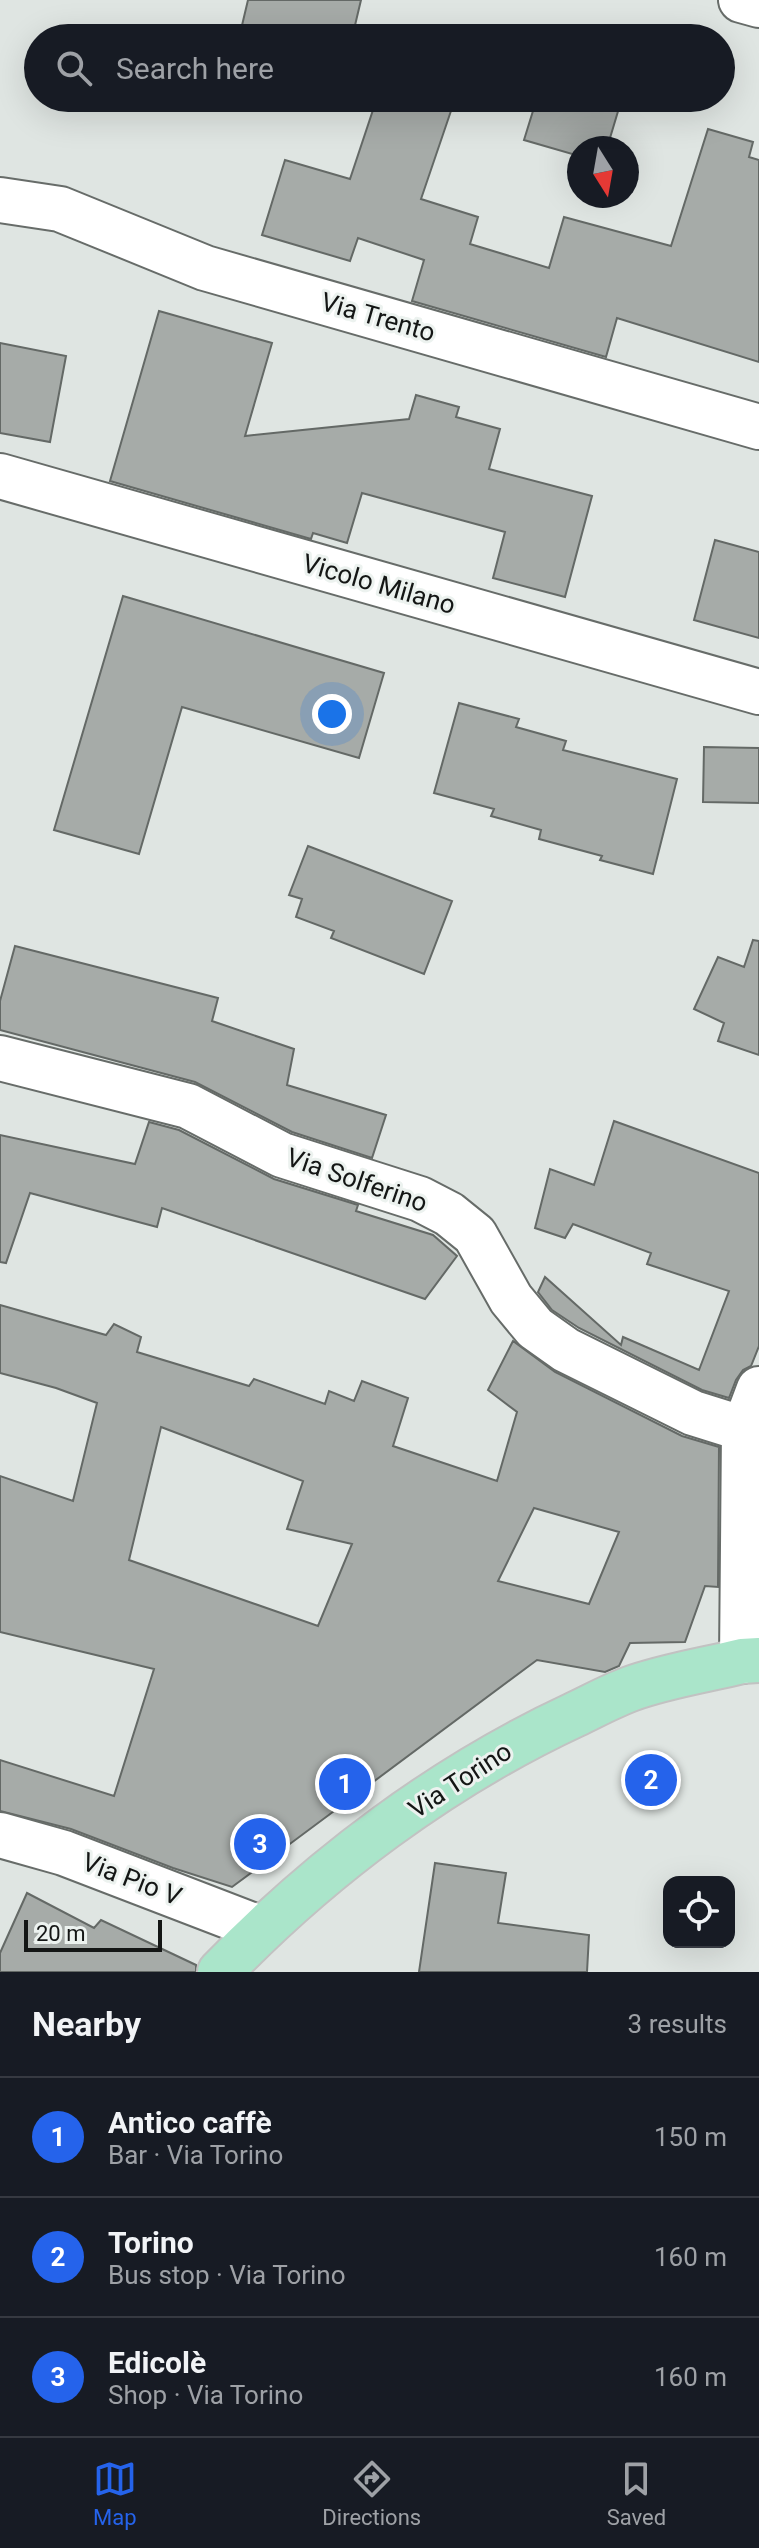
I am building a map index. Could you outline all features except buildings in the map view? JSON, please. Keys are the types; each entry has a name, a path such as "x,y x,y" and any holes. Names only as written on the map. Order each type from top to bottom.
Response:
{"main road":[{"name":"Via Torino","path":"220,1972 262,1929 352,1853 437,1792 523,1739 630,1689 751,1660"}],"street":[{"path":"741,0 759,5"},
{"name":"Via Trento","path":"0,200 60,209 205,268 759,427"},
{"name":"Vicolo Milano","path":"0,476 759,692"},
{"name":"Via Solferino","path":"0,1058 188,1106 282,1155 430,1204 449,1214 475,1235 511,1299 535,1328 566,1350 693,1413 744,1429"},
{"path":"751,1660 744,1429 759,1389"},
{"name":"Via Pio V","path":"0,1835 64,1853 262,1929"}],"place":[{"name":"Torino","path":"651,1780"},
{"name":"Antico caffè","path":"345,1784"},
{"name":"Edicolè","path":"260,1844"}]}
